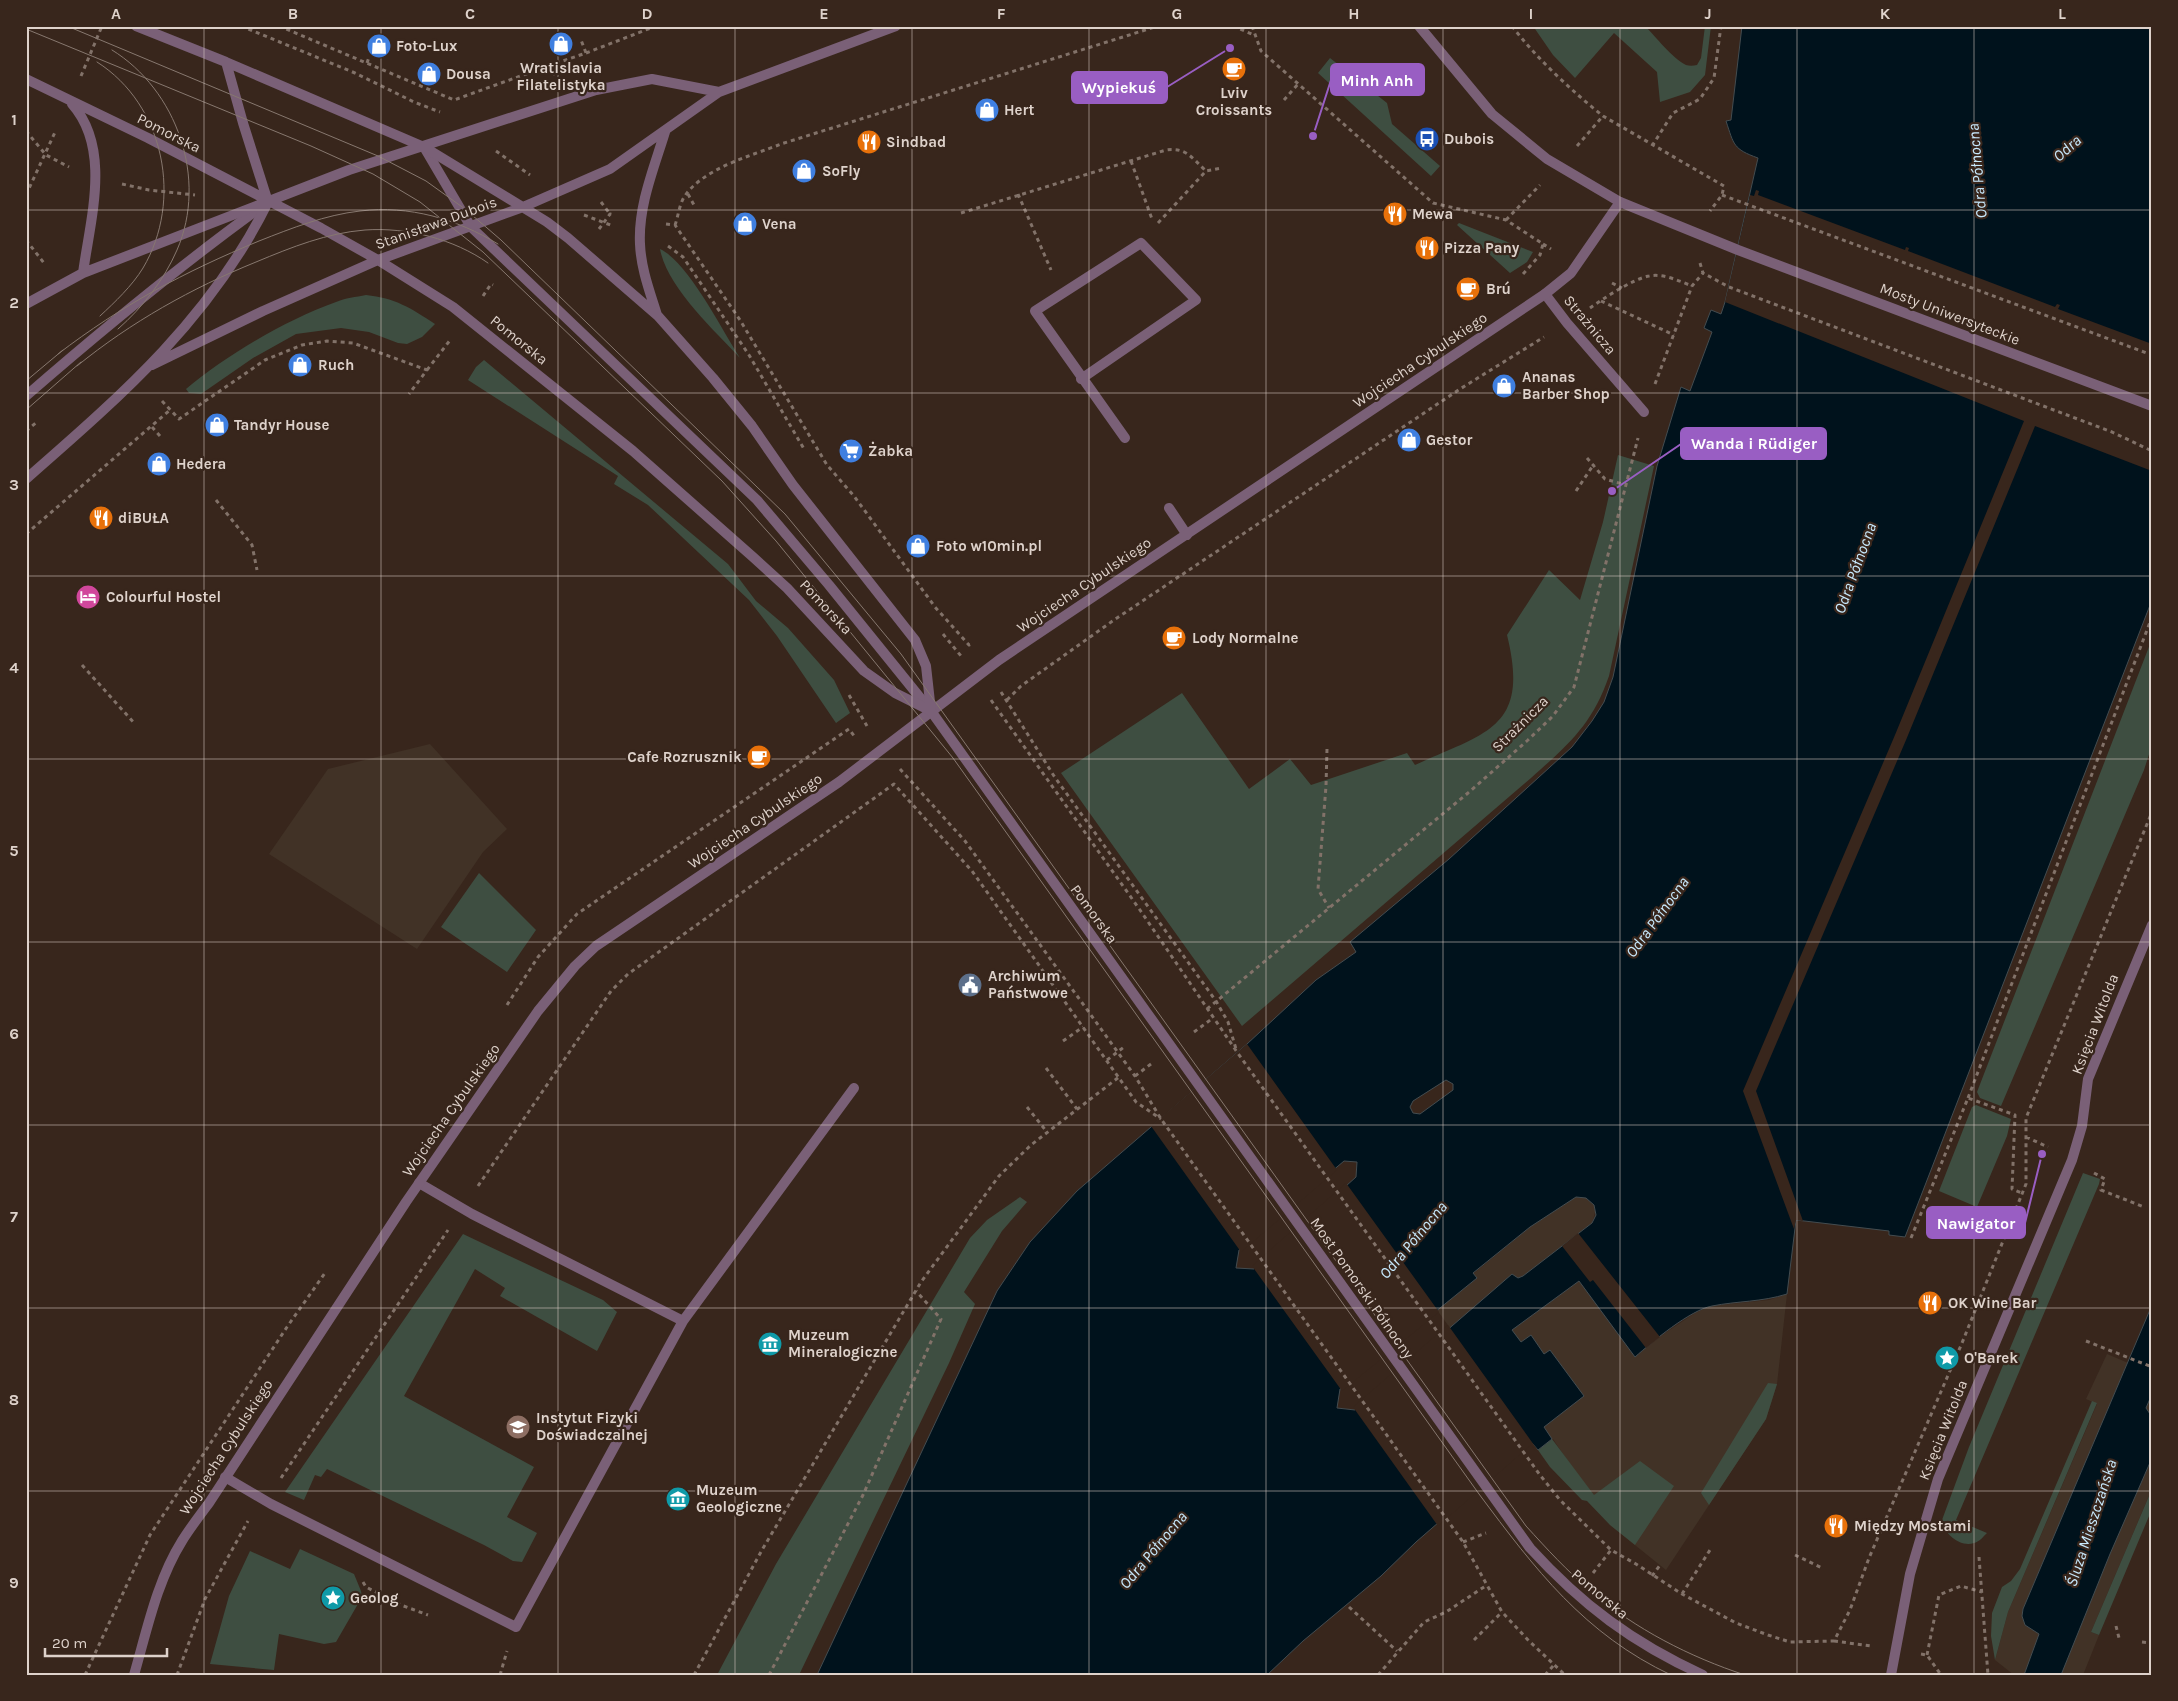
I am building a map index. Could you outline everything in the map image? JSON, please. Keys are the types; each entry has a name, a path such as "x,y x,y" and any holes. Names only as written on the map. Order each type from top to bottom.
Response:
{"street":[{"name":"Pomorska","path":"136,26 226,62 424,147 523,207 568,238 658,316 713,378 752,426 793,484 915,640 926,666 931,711"},
{"name":"Stanisława Dubois","path":"152,365 262,311 378,260 523,207 610,170 720,92 896,26"},
{"name":"Mosty Uniwersyteckie","path":"1419,26 1492,114 1547,159 1620,202 1738,250 2152,406"},
{"path":"226,62 268,202"},
{"path":"26,304 83,273 349,170 596,90 652,78 720,92"},
{"name":"Pomorska","path":"26,79 148,138 378,260 467,317 633,451 787,588 864,671 895,693 931,711 1199,1085"},
{"path":"70,101 85,122 93,150 96,176 83,273"},
{"path":"658,316 643,269 640,244 642,208 665,132"},
{"path":"424,147 471,226 757,500 931,711"},
{"path":"26,396 145,294 268,202"},
{"name":"Stanisława Dubois","path":"26,479 152,365 206,304 238,258 268,202"},
{"name":"Wojciecha Cybulskiego","path":"134,1675 152,1612 166,1573 181,1541 419,1183 538,1010 575,966 596,946 885,749 986,669 1545,294 1571,273 1620,202"},
{"path":"1081,379 1196,300 1141,243 1035,311 1081,379 1125,438"},
{"name":"Strażnicza","path":"1545,294 1567,323 1644,412"},
{"path":"1169,508 1187,535"},
{"name":"Księcia Witolda","path":"1891,1675 1910,1574 1938,1479 2072,1160 2082,1126 2091,1072 2152,924"},
{"name":"Most Pomorski Północny","path":"1199,1085 1500,1509"},
{"path":"225,1477 264,1501 516,1627 682,1321 854,1088"},
{"path":"419,1183 462,1208 682,1321"},
{"name":"Pomorska","path":"1500,1509 1530,1548 1576,1595 1621,1631 1703,1675"}],"path":[{"path":"241,26 355,73 414,102 444,113"},
{"path":"279,26 454,100 656,26"},
{"path":"1158,26 781,144 720,168 694,186 683,200 675,226 740,320 827,465 854,496 935,607 969,645 1007,700 1021,726 1054,776 1216,1001 1228,1022 1237,1052"},
{"path":"1232,26 1255,35"},
{"path":"1252,26 1261,51 1433,203 1506,220 1551,249"},
{"path":"1512,26 1522,39 1586,103 1652,146 1724,186 1722,195 2152,355"},
{"path":"1652,146 1673,113 1700,99 1714,78 1721,26"},
{"path":"581,40 586,53"},
{"path":"367,63 369,57"},
{"path":"551,65 557,80"},
{"path":"1284,100 1298,84"},
{"path":"1597,125 1604,116"},
{"path":"26,195 57,128"},
{"path":"26,131 46,155 72,169"},
{"path":"467,131 555,193"},
{"path":"961,213 1018,194 1177,148 1183,150 1206,171"},
{"path":"1131,161 1155,227 1206,171 1222,168"},
{"path":"121,184 150,190"},
{"path":"688,194 695,207"},
{"path":"1018,194 1061,294"},
{"path":"601,202 610,214 618,215"},
{"path":"1506,220 1521,204"},
{"path":"594,236 610,214"},
{"path":"586,215 618,229"},
{"path":"26,240 45,265"},
{"path":"662,243 683,257 691,268 749,355 805,451"},
{"path":"1517,280 1540,255 1543,244"},
{"path":"1644,412 1692,286 1703,273 1729,288 2112,432 2152,451"},
{"path":"1007,700 1020,686 1122,615 1460,389 1600,301 1622,288 1650,276 1671,278 1692,286"},
{"path":"1612,282 1622,288"},
{"path":"1600,301 1674,335"},
{"path":"409,394 455,334"},
{"path":"162,401 178,419 265,360 302,345 327,341 353,342 428,370"},
{"path":"26,534 170,410"},
{"name":"Strażnicza","path":"1207,1009 1528,740 1553,716 1574,688 1644,412"},
{"path":"152,426 160,436"},
{"path":"1587,458 1605,479 1626,485"},
{"path":"1576,491 1594,464"},
{"path":"216,500 252,545 257,570"},
{"path":"1911,1238 1968,1098 2152,617"},
{"path":"941,631 976,677 1237,1052 1540,1475 1560,1500 1611,1550 1636,1564 1652,1576 1736,1623 1790,1642 1834,1641 1850,1610 1869,1558 1962,1343 2026,1184 2026,1118 2152,812"},
{"path":"969,645 975,643"},
{"path":"82,665 135,724"},
{"path":"818,752 849,729 859,742"},
{"path":"1327,749 1318,889 1329,908"},
{"path":"888,777 972,871 1136,1102 1161,1118"},
{"path":"906,777 965,841 1135,1076 1161,1118 1463,1542 1502,1612 1565,1675"},
{"path":"177,1675 205,1600 251,1517 264,1501 611,991 628,974 894,784"},
{"path":"1204,1024 1213,1018"},
{"path":"1063,1041 1083,1027"},
{"path":"1106,1060 1124,1047"},
{"path":"1046,1068 1077,1109"},
{"path":"1135,1076 1140,1072"},
{"path":"694,1675 762,1550 916,1291 999,1176 1047,1132 1119,1077"},
{"path":"1968,1098 2015,1115 2012,1189 2022,1193"},
{"path":"1027,1107 1047,1132"},
{"path":"2101,1190 2144,1207"},
{"path":"769,1675 863,1495 941,1319 916,1291"},
{"path":"2086,1340 2152,1368"},
{"path":"1682,1594 1710,1550"},
{"path":"1795,1555 1822,1568"},
{"path":"1979,1557 1988,1675"},
{"path":"1652,1576 1660,1566"},
{"path":"1378,1675 1424,1622 1446,1612 1487,1585"},
{"path":"1927,1655 1939,1595 1960,1586 1982,1592"},
{"path":"1349,1607 1398,1651"},
{"path":"1474,1640 1502,1612"},
{"path":"2116,1626 2119,1638"},
{"path":"2142,1642 2152,1643"},
{"path":"1545,1675 1554,1665"}],"shaded area":[{"path":"430,744 507,829 483,852 417,949 269,854 328,769"},
{"path":"1576,1197 1586,1198 1596,1209 1592,1223 1579,1233 1659,1337 1695,1313 1710,1306 1769,1300 1787,1294 1777,1384 1766,1419 1666,1570 1610,1525 1553,1439 1538,1450 1437,1310 1476,1279 1473,1274 1530,1227"},
{"path":"2107,1354 2152,1373 2152,1489 2091,1632 2099,1635 2083,1675 2014,1675 1995,1660 2008,1612 2097,1404 2086,1399"}],"green space":[{"path":"1533,26 1645,26 1675,58 1691,66 1697,65 1701,58 1705,26 1711,26 1705,75 1690,92 1660,102 1657,72 1614,33 1575,78 1553,55"},
{"path":"1330,58 1387,103 1392,124 1440,166 1431,176 1318,73"},
{"path":"1459,223 1533,252 1527,262 1510,273 1457,225"},
{"path":"660,249 671,256 693,282 740,358 682,293 664,263"},
{"path":"366,295 376,296 402,305 435,324 422,337 407,344 398,343 369,332 341,328 296,334 253,358 201,394 189,393 186,389 238,351 277,328 339,301"},
{"path":"484,360 728,564 756,601 788,628 834,680 850,713 836,723 777,636 749,600 648,505 614,484 618,476 468,380 476,367"},
{"path":"1618,455 1654,466 1609,676 1587,721 1568,744 1531,778 1242,1026 1061,773 1182,693 1249,789 1290,759 1311,785 1407,753 1415,765 1482,734 1497,722 1507,708 1512,690 1513,666 1507,635 1549,570 1580,600 1603,522"},
{"path":"2152,639 2152,745 2144,770 2001,1106 1980,1098 1977,1092"},
{"path":"479,873 536,930 507,972 441,927"},
{"path":"1976,1105 2011,1119 2007,1136 1977,1207 1939,1191 1972,1107"},
{"path":"2083,1173 2100,1179 2099,1184 1956,1520 1987,1533 1976,1542 1963,1543 1953,1538 1945,1530 1942,1520 1969,1447"},
{"path":"1020,1197 1027,1202 1002,1231 964,1292 975,1304 949,1363 799,1675 717,1675 776,1564 970,1238 987,1220"},
{"path":"463,1234 603,1300 617,1312 597,1351 500,1296 505,1288 475,1269 404,1396 534,1467 507,1517 537,1533 522,1562 513,1561 327,1469 321,1477 315,1475 304,1500 285,1492"},
{"path":"1768,1383 1777,1384 1766,1419 1709,1505 1701,1493"},
{"path":"2092,1401 2097,1403 2008,1612 1995,1660 1991,1636 1992,1613 2002,1587 2011,1581 2020,1569"},
{"path":"1552,1439 1594,1495 1640,1461 1674,1486 1635,1545 1610,1525 1587,1501 1582,1500 1550,1467 1538,1450"},
{"path":"2152,1489 2152,1509 2099,1635 2091,1632"},
{"path":"300,1549 354,1574 361,1591 362,1597 336,1642 324,1644 279,1634 274,1670 210,1664 229,1596 250,1551 290,1569"}],"water":[{"path":"1742,26 2152,26 2152,600 1905,1237 1889,1235 1889,1231 1796,1220 1787,1294 1768,1299 1721,1304 1703,1309 1672,1327 1635,1357 1579,1281 1512,1330 1521,1342 1531,1335 1544,1354 1550,1350 1584,1396 1544,1427 1552,1439 1538,1450 1531,1442 1416,1542 1381,1576 1303,1641 1267,1675 817,1675 997,1291 1030,1242 1077,1191 1247,1044 1316,980 1356,952 1350,942 1449,859 1572,747 1604,702 1613,677 1657,466 1681,387 1690,391 1712,332 1704,328 1711,310 1721,314 1725,302 1758,158 1739,149 1733,141 1726,121 1731,120","holes":["1446,1080 1453,1084 1453,1090 1420,1114 1413,1113 1410,1107 1413,1101","1344,1161 1357,1162 1356,1177 1254,1269 1236,1268 1239,1250","1576,1197 1586,1198 1594,1205 1596,1215 1592,1223 1523,1276 1518,1278 1512,1274 1355,1410 1337,1408 1340,1389 1477,1278 1473,1273 1530,1227"]},
{"name":"Śluza Mieszczańska","path":"2152,1305 2152,1394 2146,1408 2152,1417 2152,1458 2110,1554 2061,1675 2024,1675 2039,1634 2025,1625 2022,1616 2023,1609"}],"pier":[{"path":"1756,190 1759,191 1758,195 1905,250 1906,247 1909,248 1908,251 2055,307 2057,304 2060,305 2058,309 2152,344 2152,471 2035,426 1906,740 1756,1091 1803,1221 1796,1220 1794,1229 1743,1091 1895,735 2024,421 1725,302 1750,195 1754,196"},
{"path":"1247,1044 1337,1170 1241,1252 1151,1126"},
{"path":"1346,1183 1439,1312 1342,1391 1252,1266"},
{"path":"1578,1233 1660,1337 1646,1348 1593,1280 1590,1282 1562,1246"},
{"path":"1448,1325 1539,1452 1536,1452 1531,1445 1438,1526 1353,1407"}],"tram line":[{"path":"67,26 378,156 426,181 465,209 501,240 785,514 901,654 1526,1526 1574,1576 1626,1618 1684,1651 1745,1675"},
{"path":"26,29 311,146 373,174 420,202 483,252 722,481 776,541 953,758 1479,1494 1520,1548 1563,1597 1587,1619 1612,1640 1640,1659 1671,1675"},
{"path":"112,50 135,67 154,88 169,112 180,138 187,166 189,194 186,223 172,261 152,292 136,312 118,329"},
{"path":"97,62 120,80 138,103 152,128 160,156 164,185 162,214 155,242 143,268 129,287 100,316"},
{"path":"58,354 106,320 179,277 259,241 321,219 360,211 396,210 414,212 466,227 498,244"},
{"path":"77,366 140,321 185,295 232,272 323,237 365,230 413,233 445,241 488,263"},
{"path":"26,381 63,350"},
{"path":"26,410 81,362"}],"place":[{"name":"Wratislavia Filatelistyka","path":"561,44"},
{"name":"Foto-Lux","path":"379,46"},
{"name":"Wypiekuś","path":"1230,48"},
{"name":"Lviv Croissants","path":"1234,69"},
{"name":"Dousa","path":"429,74"},
{"name":"Hert","path":"987,110"},
{"name":"Minh Anh","path":"1313,136"},
{"name":"Dubois","path":"1427,139"},
{"name":"Sindbad","path":"869,142"},
{"name":"SoFly","path":"804,171"},
{"name":"Mewa","path":"1395,214"},
{"name":"Vena","path":"745,224"},
{"name":"Pizza Pany","path":"1427,248"},
{"name":"Brú","path":"1468,289"},
{"name":"Ruch","path":"300,365"},
{"name":"Ananas Barber Shop","path":"1504,386"},
{"name":"Tandyr House","path":"217,425"},
{"name":"Gestor","path":"1409,440"},
{"name":"Żabka","path":"851,451"},
{"name":"Hedera","path":"159,464"},
{"name":"Wanda i Rüdiger","path":"1612,491"},
{"name":"diBUŁA","path":"101,518"},
{"name":"Foto w10min.pl","path":"918,546"},
{"name":"Colourful Hostel","path":"88,597"},
{"name":"Lody Normalne","path":"1174,638"},
{"name":"Cafe Rozrusznik","path":"759,757"},
{"name":"Archiwum Państwowe","path":"970,985"},
{"name":"Nawigator","path":"2042,1154"},
{"name":"OK Wine Bar","path":"1930,1303"},
{"name":"Muzeum Mineralogiczne","path":"770,1344"},
{"name":"O'Barek","path":"1947,1358"},
{"name":"Instytut Fizyki Doświadczalnej","path":"518,1427"},
{"name":"Muzeum Geologiczne","path":"678,1499"},
{"name":"Między Mostami","path":"1836,1526"},
{"name":"Geolog","path":"333,1598"}],"water label":[{"name":"Odra","path":"2067,148"},
{"name":"Odra Północna","path":"1977,171"},
{"name":"Odra Północna","path":"1855,568"},
{"name":"Odra Północna","path":"1657,917"},
{"name":"Odra Północna","path":"1413,1240"},
{"name":"Odra Północna","path":"1153,1550"}]}
